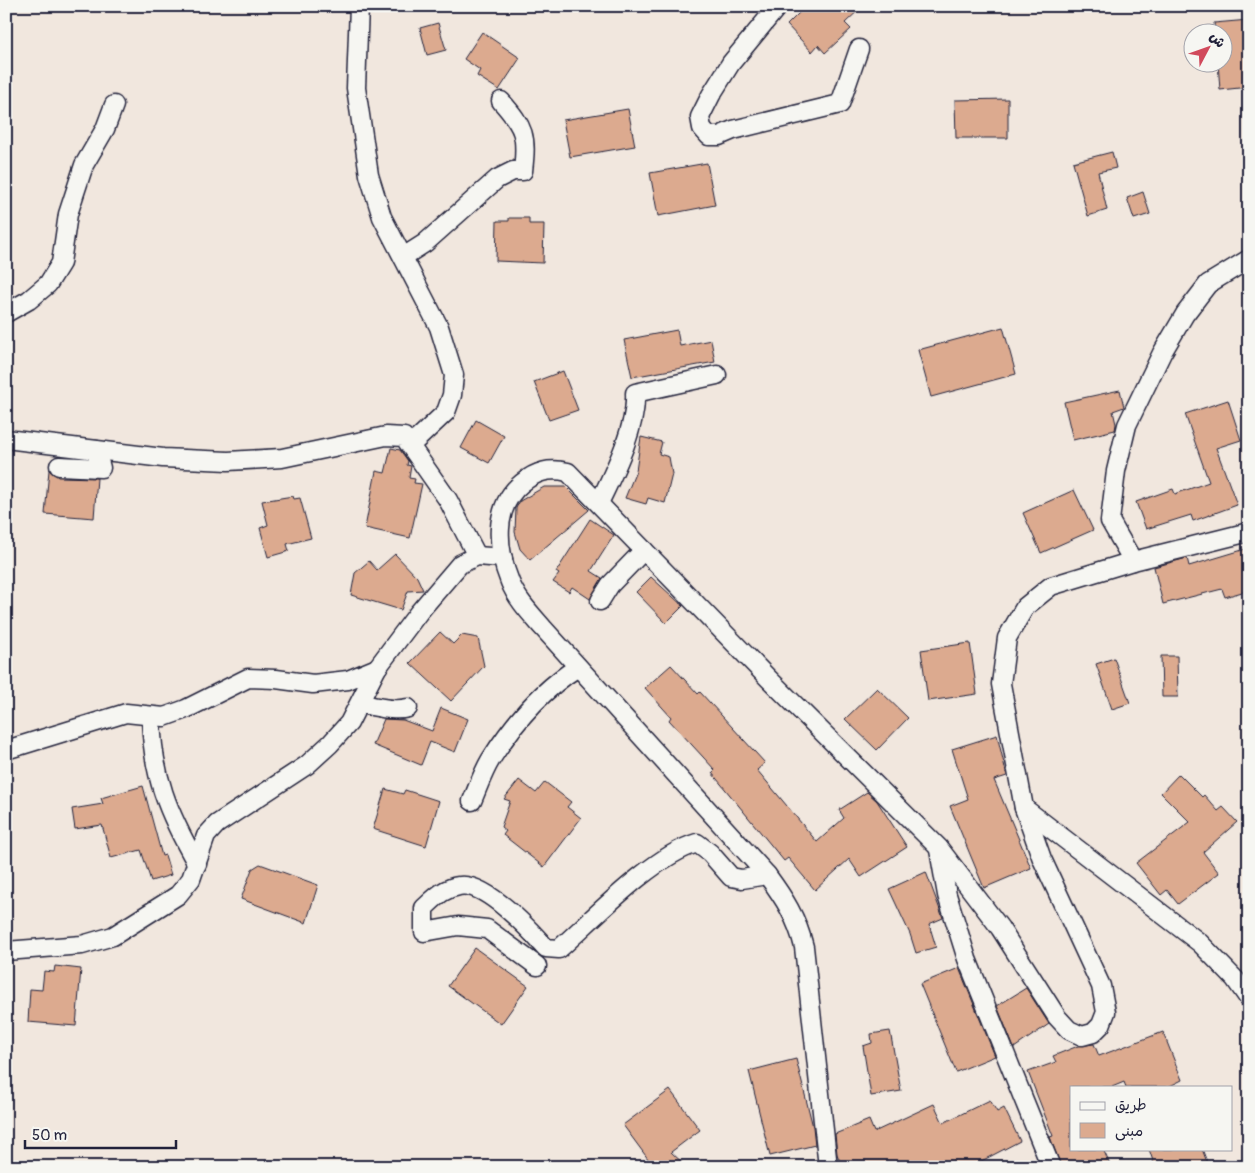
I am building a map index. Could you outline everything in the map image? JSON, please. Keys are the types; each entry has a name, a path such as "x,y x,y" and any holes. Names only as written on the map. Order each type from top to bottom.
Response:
{"street":[{"path":"359,6 356,88 369,175 382,217 439,327 454,375 452,394 446,412 411,445"},
{"path":"778,6 731,63 711,95 700,117 702,128 709,136 719,136 733,130 840,104 859,49"},
{"path":"403,257 425,243 498,179 513,171 523,172 524,134 518,119 501,101"},
{"path":"6,313 29,300 48,284 60,263 68,214 84,165 104,129 114,105"},
{"path":"1133,561 1110,521 1116,471 1127,425 1162,353 1185,314 1208,284 1249,259"},
{"path":"599,503 612,476 636,409 635,394 716,375"},
{"path":"6,439 163,458 228,461 282,458 386,436 404,437 448,500 476,556"},
{"path":"59,466 101,468 96,450"},
{"path":"828,1167 804,946 799,924 788,903 767,875 578,667 521,601 510,583 504,558 499,524 505,503 515,489 533,475 550,468 568,472 769,679 939,848 1000,928 1057,1017 1069,1030 1082,1036 1093,1032 1101,1025 1106,1012 1101,986 1042,859 1024,808 1001,684 1007,638 1025,607 1051,586 1133,561 1249,532"},
{"path":"600,601 610,586 644,550"},
{"path":"6,951 82,945 114,936 178,895 192,878 206,836 217,824 307,766 349,723 377,668 446,579 460,564 476,556 504,558"},
{"path":"472,801 490,760 517,724 561,678 578,667"},
{"path":"6,750 126,712 164,716 186,709 248,678 276,679 313,684 348,680 377,668"},
{"path":"360,704 385,707 398,711 408,708"},
{"path":"151,716 152,749 158,781 173,818 197,864"},
{"path":"1024,808 1200,943 1234,979 1249,999"},
{"path":"537,966 487,929 458,926 424,932 424,908 444,890 462,885 478,890 506,907 546,948 559,949 655,866 680,848 697,843 710,853 731,877 742,879 767,875"},
{"path":"939,848 947,895 967,959 1051,1167"}],"building":[{"path":"806,6 863,6 845,23 851,29 825,53 818,45 812,52 787,25"},
{"path":"1249,20 1249,87 1220,90 1219,72 1232,72 1232,22 1226,22"},
{"path":"438,23 446,50 427,55 420,28"},
{"path":"482,32 520,58 499,90 477,76 480,70 464,59"},
{"path":"1008,99 1008,138 956,138 955,100"},
{"path":"628,109 635,146 570,157 563,120"},
{"path":"1112,152 1116,168 1098,172 1107,210 1088,216 1073,162"},
{"path":"707,163 715,205 658,216 650,173"},
{"path":"1143,192 1150,214 1134,219 1127,198"},
{"path":"509,218 529,218 529,224 544,224 543,263 496,261 497,221 509,221"},
{"path":"1003,327 1016,374 931,397 918,350"},
{"path":"677,330 680,346 711,340 715,362 632,377 624,340"},
{"path":"563,371 578,410 549,420 534,382"},
{"path":"1120,390 1124,407 1113,411 1116,424 1115,430 1073,440 1064,402"},
{"path":"1228,400 1241,440 1216,448 1237,505 1193,521 1191,515 1146,529 1136,502 1173,489 1175,494 1209,482 1185,414"},
{"path":"476,420 504,436 489,463 461,448"},
{"path":"641,437 662,442 659,454 669,457 672,474 665,503 648,498 646,504 625,498 636,471"},
{"path":"391,448 400,450 408,461 407,465 411,466 409,478 415,479 414,483 422,484 410,538 365,528 376,471 385,473"},
{"path":"49,470 58,477 97,478 94,518 45,514"},
{"path":"544,487 566,487 589,510 530,560 520,549 515,532 516,508 520,501"},
{"path":"1074,490 1093,530 1041,553 1023,513"},
{"path":"293,496 294,499 300,498 311,538 287,544 289,551 268,557 260,528 268,525 262,501"},
{"path":"590,519 614,535 591,571 602,578 590,599 572,587 569,592 553,582 559,574 556,572"},
{"path":"1249,548 1249,590 1225,597 1222,589 1163,604 1154,567 1187,558 1189,566"},
{"path":"395,554 417,577 423,590 408,591 401,610 351,595 355,573 369,561 377,570"},
{"path":"651,577 683,606 666,623 636,592"},
{"path":"440,632 453,644 462,635 478,638 484,666 451,701 410,663"},
{"path":"970,643 977,694 928,701 921,650"},
{"path":"1161,656 1177,656 1178,697 1162,697"},
{"path":"1114,658 1130,703 1112,709 1096,664"},
{"path":"671,665 698,694 700,692 765,763 757,770 817,842 844,818 839,810 867,792 877,801 907,847 861,877 849,859 815,890 788,858 784,861 712,773 715,770 669,720 671,717 645,688"},
{"path":"877,688 908,718 877,750 845,719"},
{"path":"441,708 468,719 455,752 430,742 421,765 373,745 384,719 403,720 432,731"},
{"path":"997,735 1007,776 994,780 1031,868 984,888 950,806 968,799 952,749"},
{"path":"1179,774 1202,797 1204,795 1218,811 1223,807 1237,822 1203,852 1219,873 1178,904 1167,890 1161,895 1136,863 1190,822 1161,793"},
{"path":"519,780 536,793 545,782 571,802 567,807 581,818 544,867 503,835 506,831 501,827 510,801 504,799"},
{"path":"143,786 162,856 165,855 171,875 151,881 141,850 111,858 102,825 75,829 72,809 103,804 101,798"},
{"path":"385,789 403,794 405,790 439,801 426,846 373,829"},
{"path":"260,864 318,885 306,923 241,899 252,869"},
{"path":"926,872 943,918 929,924 936,947 916,953 910,934 889,889"},
{"path":"475,948 528,986 501,1024 448,986"},
{"path":"55,966 81,969 76,1026 28,1022 30,989 42,990 44,971 54,972"},
{"path":"959,968 995,1056 956,1072 920,984"},
{"path":"1026,988 1049,1024 1014,1048 997,1006"},
{"path":"890,1031 901,1091 871,1096 863,1046 872,1043 871,1034"},
{"path":"1163,1032 1182,1080 1170,1086 1126,1086 1124,1082 1114,1086 1070,1086 1070,1150 1103,1150 1111,1167 1061,1167 1050,1137 1053,1136 1028,1072 1056,1062 1053,1056 1078,1046 1094,1044 1099,1056"},
{"path":"796,1059 813,1127 815,1145 770,1156 749,1071"},
{"path":"670,1090 700,1130 671,1152 687,1167 654,1167 623,1125"},
{"path":"990,1100 997,1112 1004,1108 1020,1141 970,1167 842,1167 837,1154 835,1134 869,1120 874,1132 934,1104 943,1123"},
{"path":"1149,1150 1202,1150 1209,1167 1155,1167"}]}
